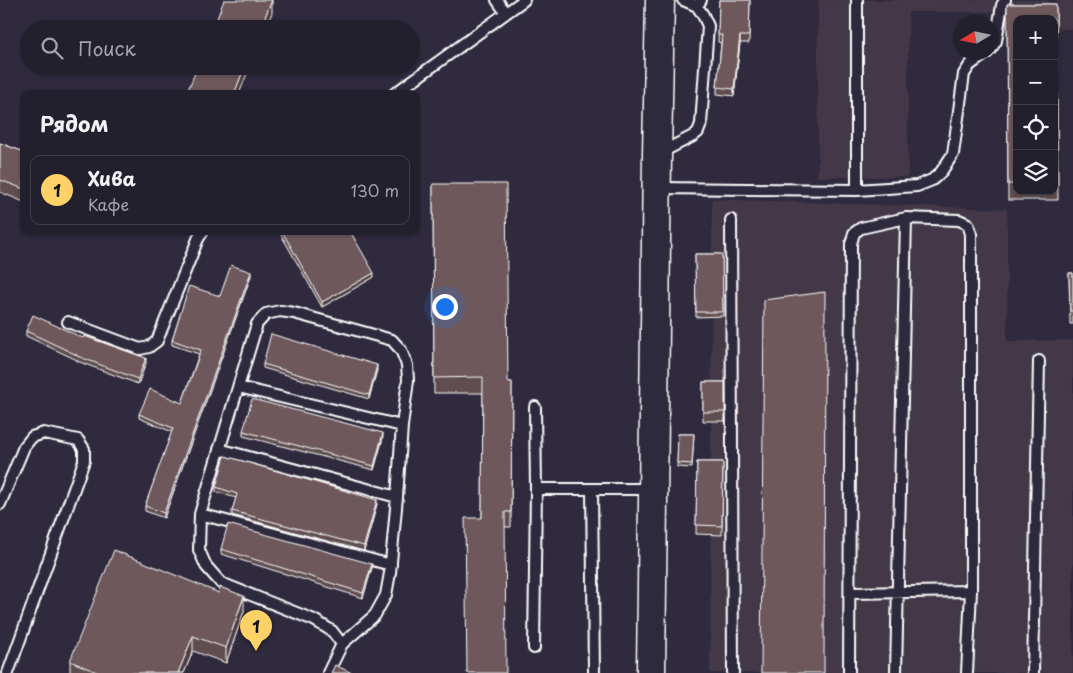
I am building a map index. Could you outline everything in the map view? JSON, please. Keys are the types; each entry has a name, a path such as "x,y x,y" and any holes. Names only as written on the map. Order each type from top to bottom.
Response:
{"main road":[{"path":"651,673 660,0"}],"lane":[{"path":"497,0 506,13"},
{"path":"400,90 524,0"},
{"path":"657,155 693,136 698,132 701,124 708,26 699,3 683,0"},
{"path":"857,0 857,190"},
{"path":"998,29 1002,5 1005,0"},
{"path":"657,188 857,190 917,186 932,180 952,154 964,74 970,65 977,60"},
{"path":"896,673 906,218"},
{"path":"849,673 851,244 854,233 861,228 906,218 959,220 968,224 971,234 971,590 967,673"},
{"path":"731,220 733,673"},
{"path":"68,322 140,349 149,347 157,341 200,235"},
{"path":"328,673 342,644 375,615 386,595 391,565 402,426 408,380 407,365 401,350 392,340 280,310 266,314 256,324 200,514 200,550 206,566 221,582 314,620 332,631 342,644"},
{"path":"1034,673 1039,361"},
{"path":"238,387 402,426"},
{"path":"534,648 535,407"},
{"path":"0,504 24,446 32,437 44,433 78,440 84,449 84,461 8,673"},
{"path":"219,449 397,497"},
{"path":"536,489 653,489"},
{"path":"592,489 594,673"},
{"path":"200,514 391,565"},
{"path":"850,593 971,590"}],"shaded area":[{"path":"818,0 1048,0 1048,12 908,12 908,177 818,177"},
{"path":"1057,0 1073,0 1073,29 1058,29"},
{"path":"712,199 1007,209 1007,341 1073,340 1073,673 710,673"}],"building":[{"path":"224,0 272,0 264,20 216,20"},
{"path":"719,0 750,0 749,36 740,36 734,89 717,87 722,35 718,35"},
{"path":"1007,4 1056,4 1056,15 1013,15 1013,184 1008,184"},
{"path":"194,75 241,75 236,90 188,90"},
{"path":"0,143 20,150 20,188 0,180"},
{"path":"433,184 506,184 508,382 512,382 511,512 505,512 506,673 467,673 465,518 482,518 483,377 434,378"},
{"path":"284,235 352,235 374,273 322,302"},
{"path":"695,254 722,254 723,312 696,312"},
{"path":"231,265 251,272 164,513 145,506 173,428 139,414 150,389 182,403 201,350 172,340 189,286 220,296"},
{"path":"1069,273 1073,273 1073,311 1070,311"},
{"path":"825,292 824,673 761,673 764,300"},
{"path":"33,315 83,338 84,336 146,358 138,379 77,356 26,331"},
{"path":"271,334 377,365 369,395 263,364"},
{"path":"703,382 725,382 725,412 703,412"},
{"path":"252,399 383,433 374,466 243,431"},
{"path":"678,434 694,434 692,464 677,463"},
{"path":"225,456 377,500 364,546 232,511 237,494 216,487"},
{"path":"697,462 723,462 722,526 696,525"},
{"path":"228,524 372,564 363,593 221,549"},
{"path":"114,550 219,593 220,587 244,596 226,648 193,636 178,673 99,673 70,661"},
{"path":"335,665 352,673 331,673"}],"place":[{"name":"Хива","path":"256,651"}]}
